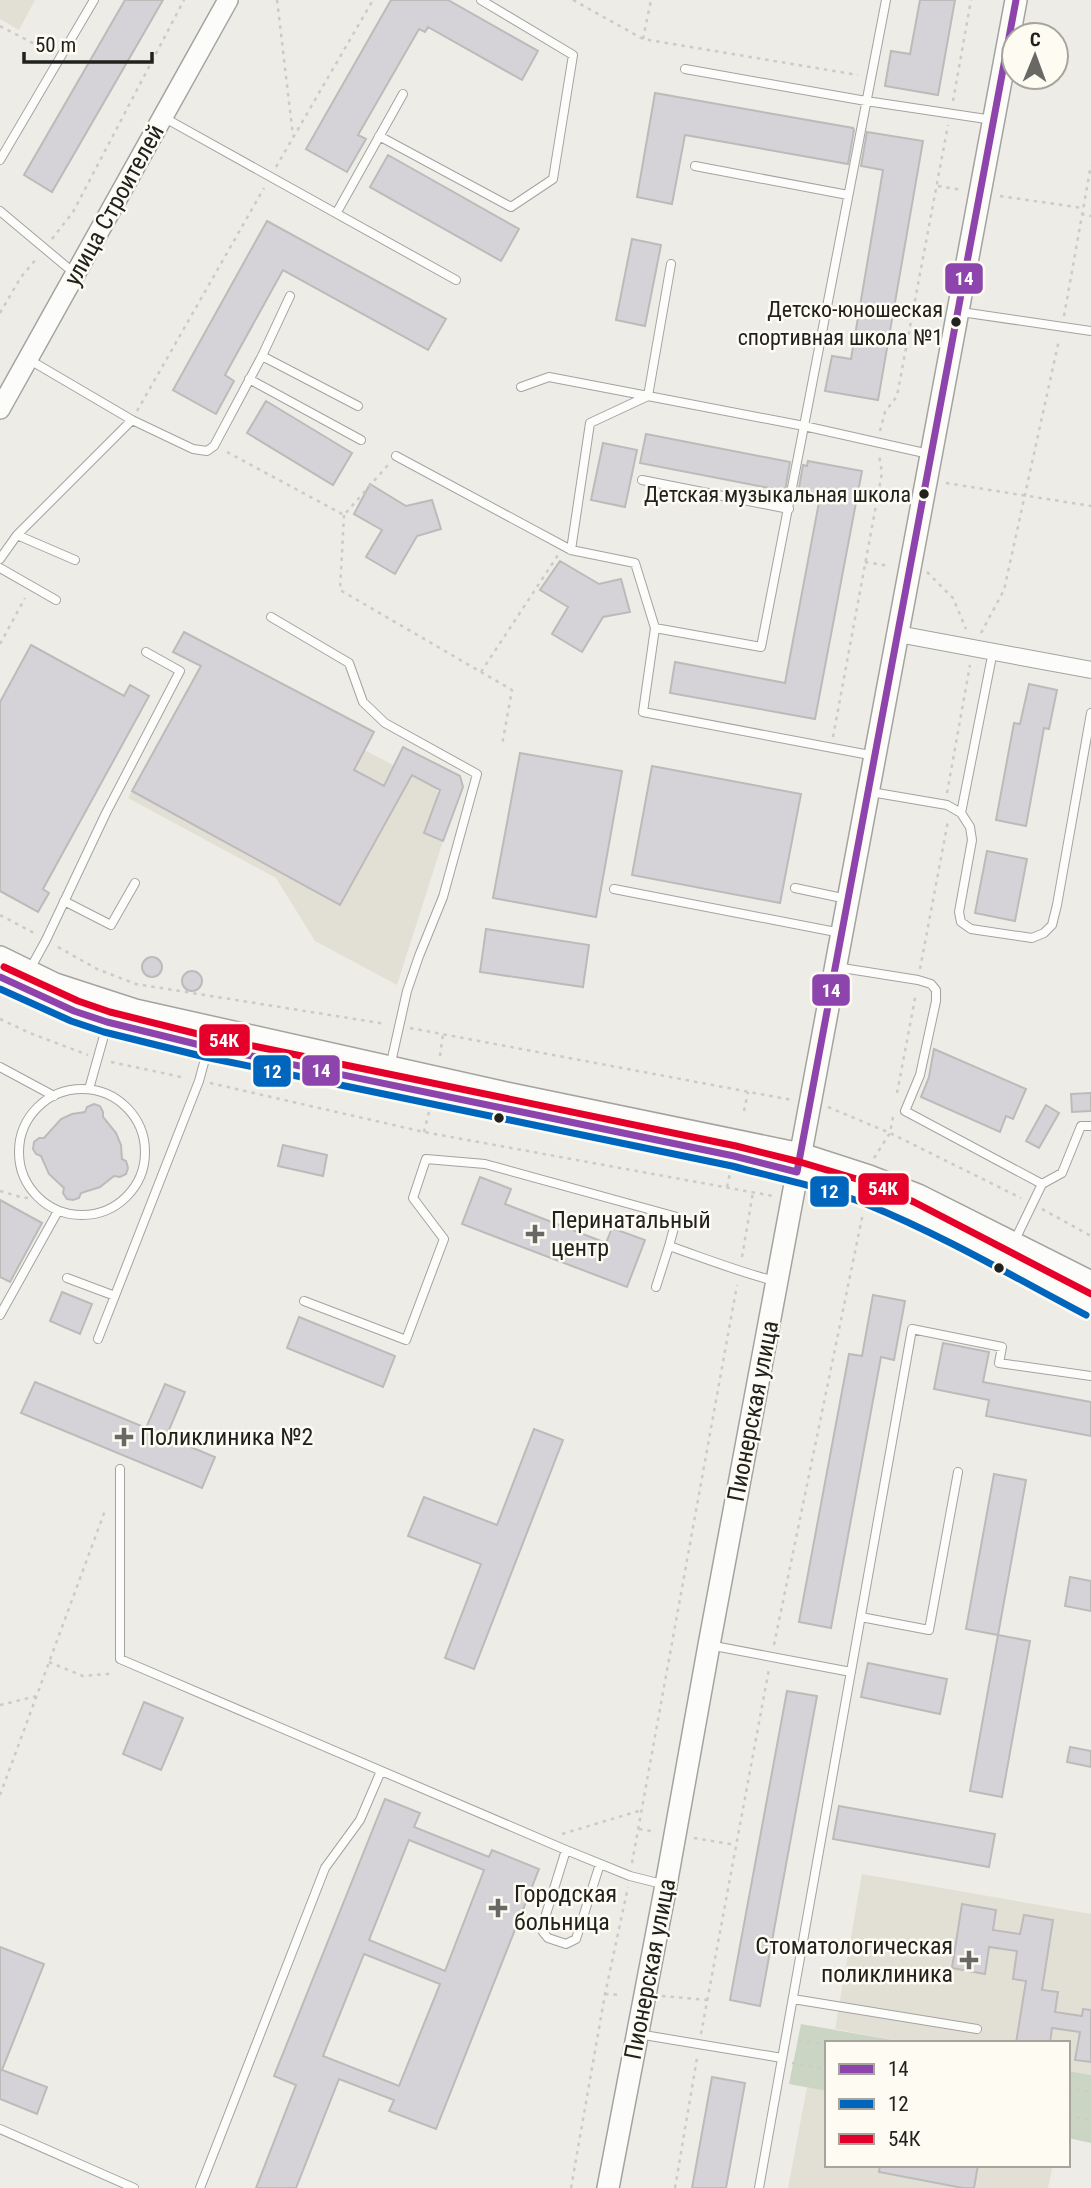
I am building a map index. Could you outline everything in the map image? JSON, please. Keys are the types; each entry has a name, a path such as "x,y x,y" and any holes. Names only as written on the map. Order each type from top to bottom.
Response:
{"main road":[{"name":"Пионерская улица","path":"608,2188 1016,0"},
{"path":"0,957 28,972 97,999 211,1038"},
{"path":"0,977 62,1006 107,1022 211,1038 388,1075 723,1154 799,1163 869,1176 918,1195 1091,1282"},
{"path":"799,1163 909,1211 1091,1306"}],"street":[{"name":"улица Строителей","path":"0,409 228,0"},
{"path":"898,634 1091,670"}],"lane":[{"path":"0,160 94,0"},
{"path":"379,136 511,207 553,179 573,55 481,0"},
{"path":"655,628 761,647 886,0"},
{"path":"685,69 993,120"},
{"path":"337,212 404,94"},
{"path":"163,117 456,280"},
{"path":"695,166 848,195"},
{"path":"0,211 76,274"},
{"path":"648,396 671,264"},
{"path":"28,359 132,420 193,449 207,451 214,446 262,356 290,296"},
{"path":"958,312 1091,331"},
{"path":"262,356 358,406"},
{"path":"522,387 549,377 804,426 931,454"},
{"path":"249,379 361,440"},
{"path":"567,549 590,423 648,396"},
{"path":"0,559 17,535 132,420"},
{"path":"396,456 567,549 635,564 655,628 643,712 875,756"},
{"path":"642,480 789,509"},
{"path":"17,535 75,560"},
{"path":"0,568 56,600"},
{"path":"271,617 349,663 363,702 385,723 477,774 443,897 407,991 388,1075"},
{"path":"961,813 993,651"},
{"path":"28,972 180,671 146,652"},
{"path":"868,791 947,804 961,813 970,827 972,840 959,912 961,922 971,929 1032,938 1044,933 1052,925 1091,713"},
{"path":"64,901 111,925 135,883"},
{"path":"795,888 848,899"},
{"path":"614,889 842,933"},
{"path":"836,967 918,979 931,984 936,990 936,1000 920,1075 905,1111 1042,1184"},
{"path":"89,1089 107,1022"},
{"path":"97,1339 199,1081 211,1038"},
{"path":"0,1067 54,1096"},
{"path":"77,1089 89,1089 113,1097 132,1113 139,1124 146,1149 142,1174 129,1196 108,1210 83,1216 58,1211 38,1198 24,1178 19,1154 27,1120 43,1102 77,1089"},
{"path":"1013,1242 1042,1184 1062,1173 1081,1126 1091,1126"},
{"path":"304,1301 406,1340 444,1239 413,1198 426,1159 485,1164 677,1217 656,1287"},
{"path":"0,1315 58,1211"},
{"path":"669,1246 740,1272 777,1281"},
{"path":"67,1278 115,1296"},
{"path":"759,2188 912,1329 1002,1347 999,1363 1091,1376"},
{"path":"120,1469 120,1659 566,1850 630,1876 666,1885"},
{"path":"861,1617 929,1630 958,1472"},
{"path":"709,1645 851,1672"},
{"path":"200,2188 324,1868 360,1820 381,1770"},
{"path":"566,1850 543,1924 543,1932 551,1940 566,1944 576,1939 600,1864"},
{"path":"793,1998 977,2029"},
{"path":"638,2034 782,2059"},
{"path":"0,2129 134,2188"}],"path":[{"path":"0,313 21,277 73,212 184,0"},
{"path":"277,0 293,137"},
{"path":"132,420 373,0"},
{"path":"573,0 643,39 871,77"},
{"path":"643,39 651,0"},
{"path":"831,747 882,472 877,442 886,412 897,396 971,0"},
{"path":"0,26 60,57"},
{"path":"897,1095 948,820 947,794 973,648 1004,590 1062,327 1091,164"},
{"path":"938,186 1083,208"},
{"path":"1082,214 1091,216"},
{"path":"214,446 344,515"},
{"path":"396,456 344,515 340,590 512,690 502,745"},
{"path":"926,480 1091,506"},
{"path":"481,672 567,549"},
{"path":"865,562 926,572 953,598 973,648"},
{"path":"0,644 32,586"},
{"path":"0,1019 53,1043 121,1065 424,1132 776,1196"},
{"path":"440,1056 443,1034"},
{"path":"744,1111 748,1092"},
{"path":"424,1132 430,1105"},
{"path":"828,1107 890,1133 1033,1203 1091,1236"},
{"path":"873,1160 890,1133 894,1108"},
{"path":"727,1187 731,1167"},
{"path":"0,1191 24,1198 38,1198"},
{"path":"571,2188 753,1192"},
{"path":"815,1203 851,1209"},
{"path":"675,2188 771,1657 863,1211"},
{"path":"0,1795 106,1508"},
{"path":"49,1661 83,1676 108,1674 120,1659"},
{"path":"0,1705 37,1696"},
{"path":"542,1840 642,1810"},
{"path":"605,1994 620,1995"},
{"path":"659,1996 708,2000"},
{"path":"786,2038 825,2045"},
{"path":"782,2059 825,2069"},
{"path":"1070,2088 1091,2092"},
{"path":"1070,2116 1091,2120"}],"shaded area":[{"path":"0,0 35,0 19,30 0,19"},
{"path":"201,666 436,787 438,795 424,832 443,841 397,985 315,941 276,878 128,798"},
{"name":"Cтоматологическая поликлиника","path":"862,1874 1091,1914 1091,2075 1070,2071 1070,2041 899,2041 835,2029"},
{"path":"807,2087 825,2091 825,2167 1053,2167 1048,2188 788,2188"}],"green space":[{"path":"801,2024 899,2041 825,2041 825,2091 789,2084"},
{"path":"1070,2071 1091,2075 1091,2143 1070,2138"}],"building":[{"path":"125,0 163,0 52,192 24,175"},
{"path":"391,0 448,0 538,51 522,80 428,27 425,32 419,29 358,135 366,139 347,172 306,149"},
{"path":"920,0 955,0 938,95 885,86 891,51 910,54"},
{"path":"655,93 853,128 848,164 685,135 672,204 637,197"},
{"path":"867,132 923,141 878,400 825,391 832,356 851,359 883,170 861,166"},
{"path":"388,155 519,229 501,261 370,187"},
{"path":"267,221 446,319 428,350 283,270 225,375 234,381 216,414 173,390"},
{"path":"632,239 661,245 645,326 616,320"},
{"path":"266,401 352,453 333,485 247,433"},
{"path":"646,434 790,462 785,491 640,463"},
{"path":"603,443 637,450 625,507 591,500"},
{"path":"808,461 862,471 815,719 670,693 675,662 785,683 820,497 798,493 803,465 807,466"},
{"path":"370,484 406,506 432,500 441,529 417,536 395,574 366,557 382,530 354,514"},
{"path":"560,561 599,584 621,579 630,612 603,617 582,652 552,634 568,607 540,590"},
{"path":"184,632 374,732 354,770 384,786 403,747 460,776 463,787 443,841 424,833 440,790 412,775 340,905 132,791 201,666 173,652"},
{"path":"31,645 124,696 130,685 149,696 43,889 49,893 38,912 0,891 0,702"},
{"path":"1029,684 1057,690 1049,729 1044,728 1026,826 996,820 1014,723 1020,724"},
{"path":"520,753 622,771 596,917 493,898"},
{"path":"652,766 801,794 780,903 632,875"},
{"path":"987,851 1027,859 1015,921 975,913"},
{"path":"486,929 589,945 583,987 480,972"},
{"path":"152,957 159,960 162,967 159,974 152,977 145,974 142,967 145,960"},
{"path":"192,971 199,974 202,981 199,988 192,991 185,988 182,981 185,974"},
{"path":"934,1049 1026,1089 1013,1119 1006,1116 1000,1132 921,1097 929,1077"},
{"path":"1091,1093 1091,1111 1072,1112 1071,1094"},
{"path":"94,1104 100,1106 103,1117 116,1133 121,1145 122,1159 126,1161 128,1168 126,1174 114,1176 100,1187 81,1193 79,1198 67,1199 63,1193 64,1188 49,1174 41,1156 33,1149 34,1142 44,1138 61,1119 85,1112 87,1107"},
{"path":"1046,1105 1059,1113 1039,1148 1026,1141"},
{"path":"283,1145 327,1155 323,1176 278,1166"},
{"name":"Перинатальный центр","path":"480,1177 511,1189 505,1204 606,1243 612,1228 645,1240 627,1287 462,1224"},
{"path":"0,1200 42,1223 10,1282 0,1277"},
{"path":"62,1292 92,1304 80,1334 50,1321"},
{"path":"873,1295 905,1301 894,1360 881,1357 831,1628 799,1622 849,1354 862,1356"},
{"path":"299,1317 395,1356 383,1387 287,1348"},
{"path":"943,1343 989,1352 983,1382 1091,1402 1091,1436 986,1416 989,1400 934,1389"},
{"path":"35,1382 146,1428 165,1384 185,1392 166,1437 215,1457 202,1488 21,1413"},
{"path":"534,1429 563,1440 474,1669 445,1658 481,1564 408,1536 424,1497 497,1525"},
{"path":"994,1474 1026,1480 998,1635 966,1629"},
{"path":"1070,1577 1091,1581 1091,1611 1065,1606"},
{"path":"998,1635 1030,1641 1002,1797 970,1791"},
{"path":"868,1663 947,1679 940,1714 861,1697"},
{"path":"787,1691 817,1696 760,2006 730,2000"},
{"path":"144,1702 183,1718 161,1770 123,1754"},
{"path":"1070,1747 1091,1751 1091,1767 1067,1762"},
{"path":"385,1799 420,1813 414,1827 489,1857 492,1850 539,1869 436,2129 389,2111 394,2100 339,2079 296,2188 256,2188 296,2085 274,2076","holes":["409,1840 484,1870 445,1971 369,1940","364,1954 440,1984 399,2086 323,2056"]},
{"path":"839,1806 995,1834 989,1867 833,1839"},
{"path":"962,1904 996,1910 993,1930 1020,1934 1024,1915 1053,1920 1042,1990 1058,1992 1055,2012 1082,2016 1083,2009 1091,2010 1091,2062 1075,2060 1080,2032 1052,2028 1050,2041 1016,2041 1026,1981 1013,1979 1017,1951 989,1947 985,1974 952,1968"},
{"path":"0,1947 44,1964 2,2070 47,2087 37,2114 0,2099"},
{"path":"712,2077 745,2083 726,2188 692,2188"},
{"path":"880,2167 978,2167 974,2188 879,2172"}],"transit line":[{"name":"14","path":"0,977 74,1011 208,1047 734,1156 797,1172 1016,0"},
{"name":"54К","path":"4,967 78,1001 110,1012 210,1037 736,1146 870,1183 914,1202 1091,1294"},
{"name":"12","path":"0,989 71,1021 104,1032 205,1057 732,1166 833,1193 866,1204 922,1229 1086,1315"}],"place":[{"name":"Детско-юношеская спортивная школа №1","path":"956,322"},
{"name":"Детская музыкальная школа","path":"924,494"},
{"name":"Перинатальный центр","path":"535,1234"},
{"name":"Поликлиника №2","path":"124,1437"},
{"name":"Городская больница","path":"498,1908"},
{"name":"Cтоматологическая поликлиника","path":"969,1960"}]}
